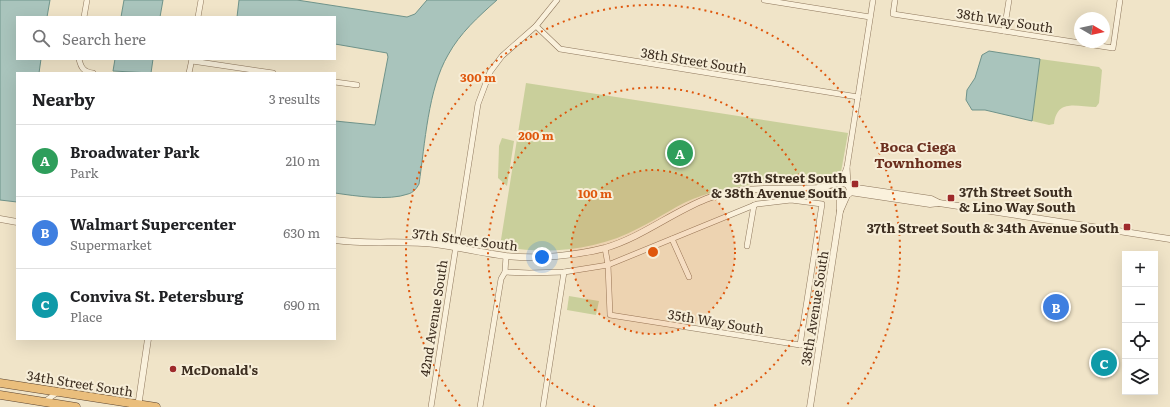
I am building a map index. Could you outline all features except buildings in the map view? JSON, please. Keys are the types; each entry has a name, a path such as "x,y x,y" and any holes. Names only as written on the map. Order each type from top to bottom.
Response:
{"highway":[{"name":"34th Street South","path":"0,383 138,406 156,407"},
{"name":"34th Street South","path":"0,395 76,407"}],"street":[{"path":"84,16 87,0"},
{"path":"198,16 201,0"},
{"name":"42nd Avenue South","path":"431,407 478,104 490,72 502,56 536,26 557,0"},
{"path":"764,0 870,17"},
{"name":"38th Avenue South","path":"840,211 849,190 847,167 873,0"},
{"name":"38th Way South","path":"895,0 893,14 1113,48 1120,0"},
{"path":"1004,31 1009,0"},
{"name":"38th Street South","path":"536,26 560,49 858,97"},
{"path":"79,60 82,68 87,72"},
{"path":"190,72 192,60 267,72"},
{"path":"336,82 357,85"},
{"name":"38th Avenue South","path":"810,407 840,211 839,194 837,188 847,167"},
{"path":"840,183 849,190 931,199 939,203 1170,239"},
{"name":"37th Street South","path":"336,240 358,243 434,244 506,256 532,258 605,248 652,228 682,210 707,198 730,192 819,188 840,183"},
{"name":"37th Street South","path":"819,188 839,194 849,190"},
{"path":"505,272 529,274 564,272 608,264 754,205 791,200 822,204 800,345"},
{"path":"747,246 754,205"},
{"path":"0,219 16,222"},
{"path":"672,239 689,277"},
{"path":"605,248 608,264"},
{"path":"480,407 500,279 505,272 506,256"},
{"name":"35th Way South","path":"608,264 610,315 800,345 819,345"},
{"path":"543,407 564,272"},
{"path":"138,406 148,340"},
{"path":"44,402 58,392"}],"green space":[{"path":"1040,59 1099,67 1102,70 1099,103 1096,107 1064,107 1059,110 1054,124 1049,125 1032,121"},
{"path":"526,83 848,133 841,172 838,178 831,181 749,185 717,191 693,199 623,236 607,242 589,246 571,249 535,250 500,246"},
{"path":"502,138 514,141 507,186 498,178 499,146"},
{"path":"569,296 599,301 596,315 567,310"}],"water":[{"path":"0,0 50,0 47,16 16,16 16,60 41,60 39,72 16,72 16,202 0,200"},
{"path":"124,0 163,0 160,16 121,16"},
{"path":"239,0 297,0 407,17 415,14 427,0 497,0 464,32 448,55 441,69 428,117 419,184 415,190 410,193 382,198 336,193 336,121 375,125 388,57 387,53 336,44 336,16 237,16"},
{"path":"989,51 1040,59 1032,121 985,110 972,110 966,100 967,90 975,78 982,55"},
{"path":"115,60 153,60 151,72 113,71"}],"place":[{"name":"Broadwater Park","path":"680,153"},
{"name":"37th Street South & 38th Avenue South","path":"855,184"},
{"name":"37th Street South & Lino Way South","path":"951,198"},
{"name":"37th Street South & 34th Avenue South","path":"1127,227"},
{"name":"Walmart Supercenter","path":"1056,307"},
{"name":"Conviva St. Petersburg","path":"1104,363"},
{"name":"McDonald's","path":"173,369"}],"district":[{"name":"Boca Ciega Townhomes","path":"918,154"}]}
